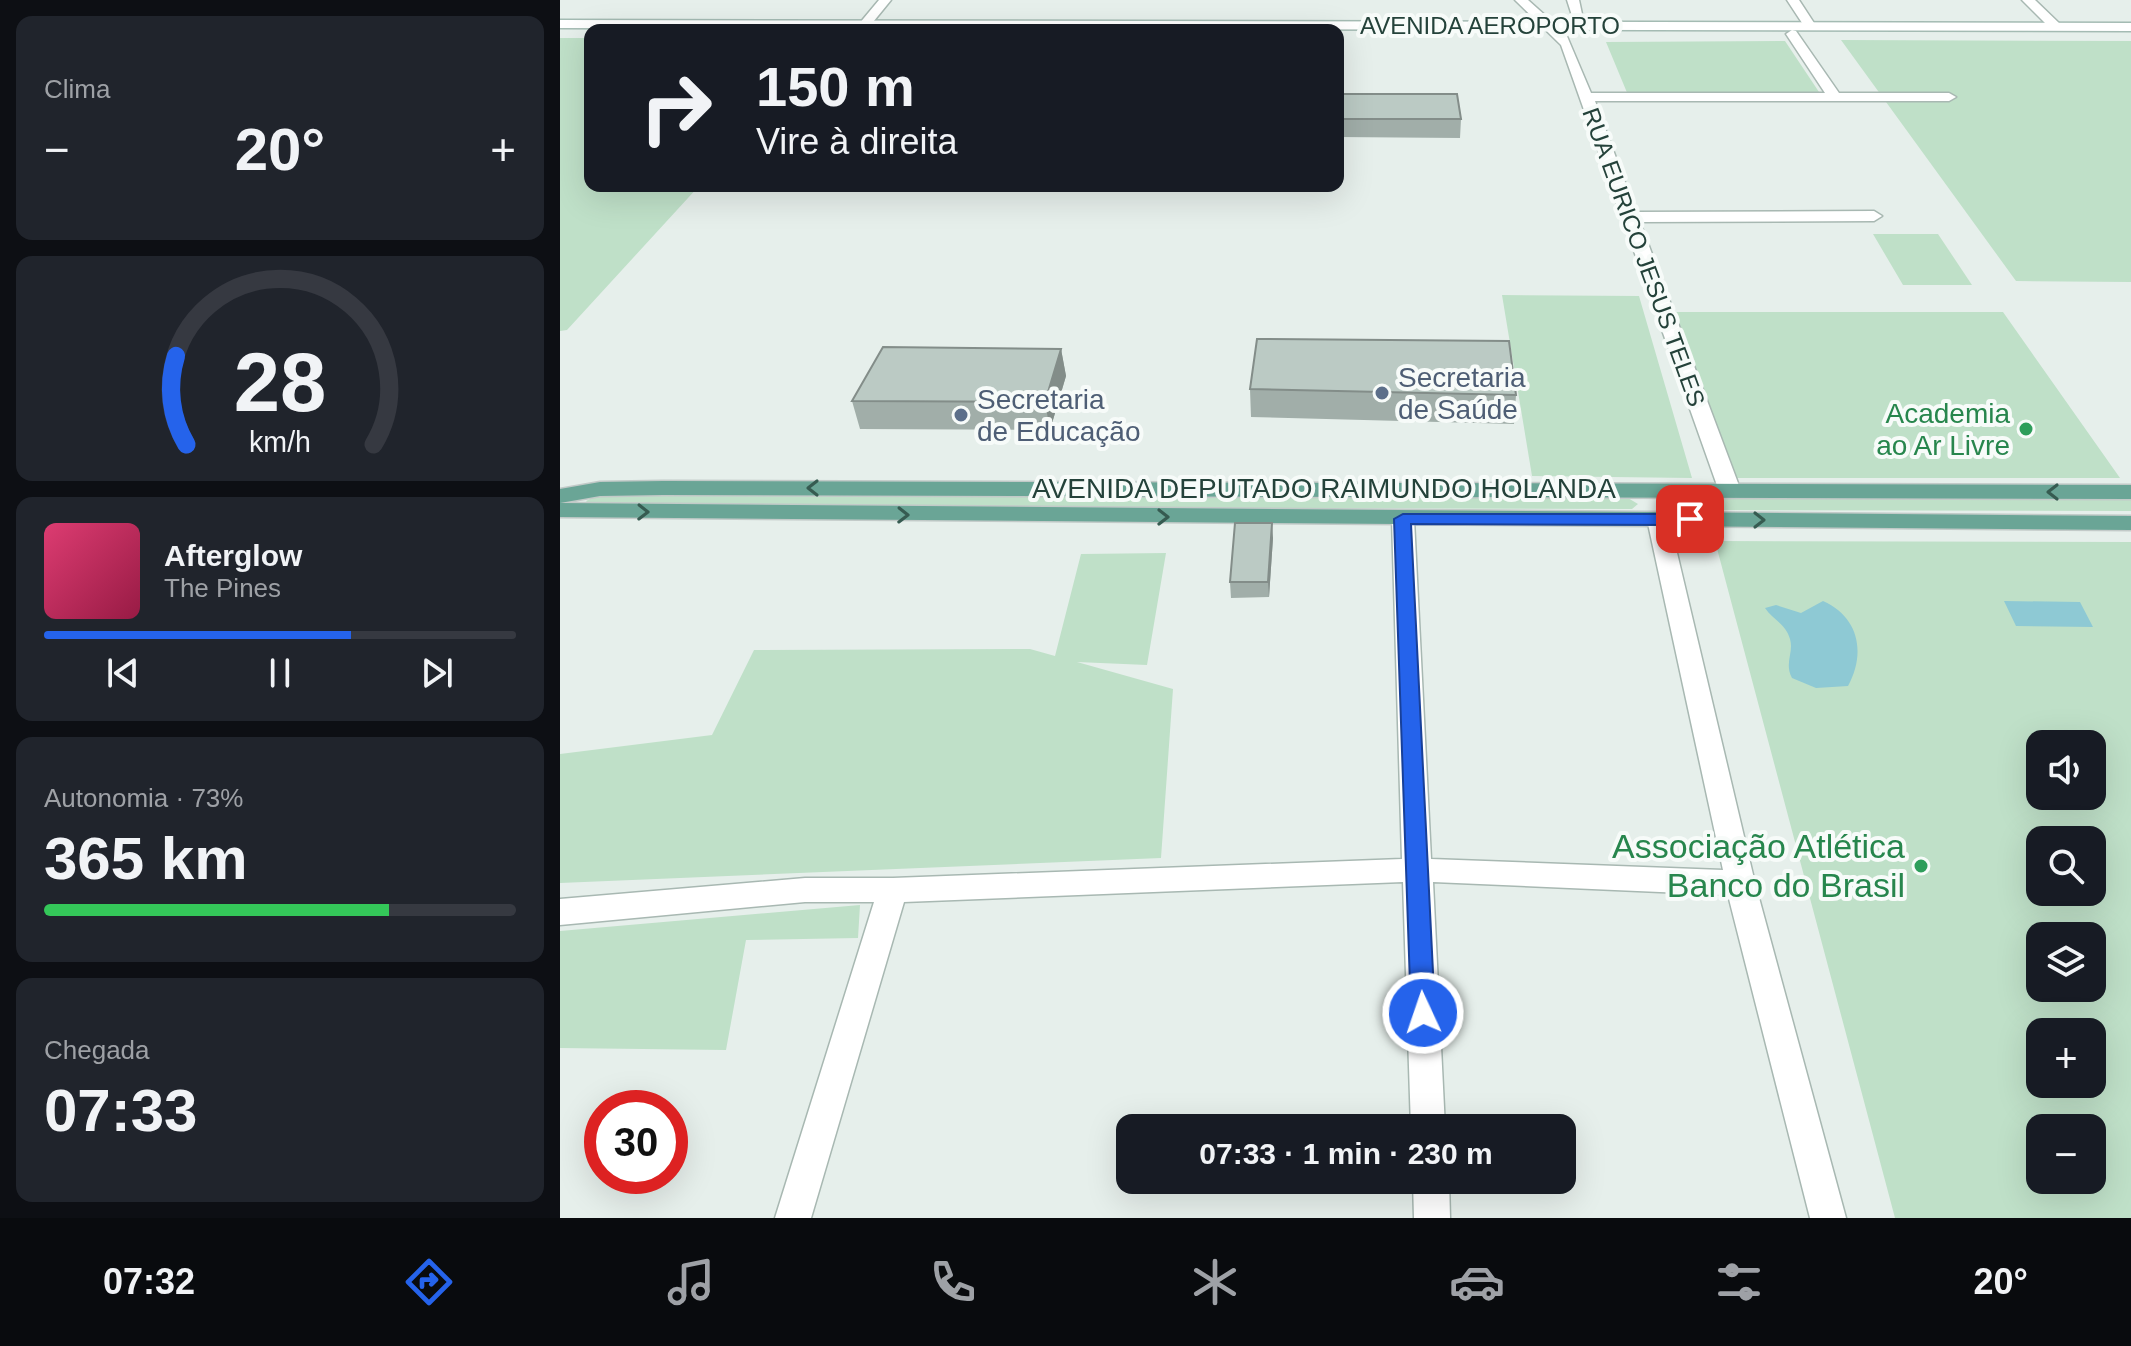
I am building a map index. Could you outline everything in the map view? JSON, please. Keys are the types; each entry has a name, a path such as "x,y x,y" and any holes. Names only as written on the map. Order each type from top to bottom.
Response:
{"main road":[{"name":"AVENIDA DEPUTADO RAIMUNDO HOLANDA","path":"565,502 651,488 2131,492"},
{"name":"AVENIDA DEPUTADO RAIMUNDO HOLANDA","path":"565,502 1403,519 2131,523"}],"street":[{"path":"865,24 885,0"},
{"path":"1521,0 1556,30"},
{"path":"1573,0 1581,25"},
{"path":"1793,0 1810,26"},
{"path":"2028,0 2056,27"},
{"name":"AVENIDA AEROPORTO","path":"560,24 865,24"},
{"name":"AVENIDA AEROPORTO","path":"1344,33 1556,30 1581,25 2131,27"},
{"name":"AVENIDA AEROPORTO","path":"1344,28 2131,35"},
{"name":"RUA EURICO JESUS TELES","path":"1556,30 1585,97 1730,491"},
{"path":"560,31 584,31"},
{"path":"1792,34 1835,97"},
{"path":"1585,97 1949,97"},
{"path":"1629,217 1874,216"},
{"path":"1403,519 1427,1114"},
{"path":"1658,519 1740,883 1828,1218"},
{"path":"560,912 805,890 893,890 1417,870 1740,883"},
{"path":"793,1218 893,890"},
{"path":"1431,1194 1432,1218"}],"green space":[{"path":"560,38 584,38 584,192 694,192 567,330 560,331"},
{"path":"1841,40 2131,41 2131,282 2016,281"},
{"path":"1785,41 1821,95 1628,95 1606,42"},
{"path":"1873,234 1938,234 1972,285 1903,285"},
{"path":"1502,295 1639,296 1692,478 1532,476"},
{"path":"1673,312 2003,312 2120,478 1730,478"},
{"path":"596,496 1628,498 1638,504 1632,509 590,506 586,501"},
{"path":"1695,499 2131,499 2131,511 1698,510 1691,505"},
{"name":"Associação Atlética Banco do Brasil","path":"1715,541 2131,542 2131,1218 1895,1218"},
{"path":"1166,553 1147,665 1077,662 1173,689 1161,858 560,883 560,754 712,735 754,650 1030,649 1055,656 1081,554"},
{"path":"860,905 858,938 746,940 726,1050 560,1048 560,931"}],"water":[{"path":"1823,601 1845,616 1856,637 1857,661 1848,686 1816,688 1792,678 1788,634 1765,608 1776,605 1801,613"},
{"path":"2004,601 2080,602 2093,627 2016,626"}],"building":[{"path":"1344,94 1457,94 1461,119 1344,119"},
{"path":"1257,339 1509,341 1516,395 1250,389"},
{"path":"883,347 1061,349 1045,402 852,401"},
{"path":"1235,523 1272,523 1268,582 1230,582"}],"place":[{"name":"Secretaria de Saúde","path":"1382,393"},
{"name":"Secretaria de Educação","path":"961,415"},
{"name":"Academia ao Ar Livre","path":"2026,429"},
{"name":"Associação Atlética Banco do Brasil","path":"1921,866"}],"route":[{"path":"1423,1013 1403,519 1690,519"}]}
